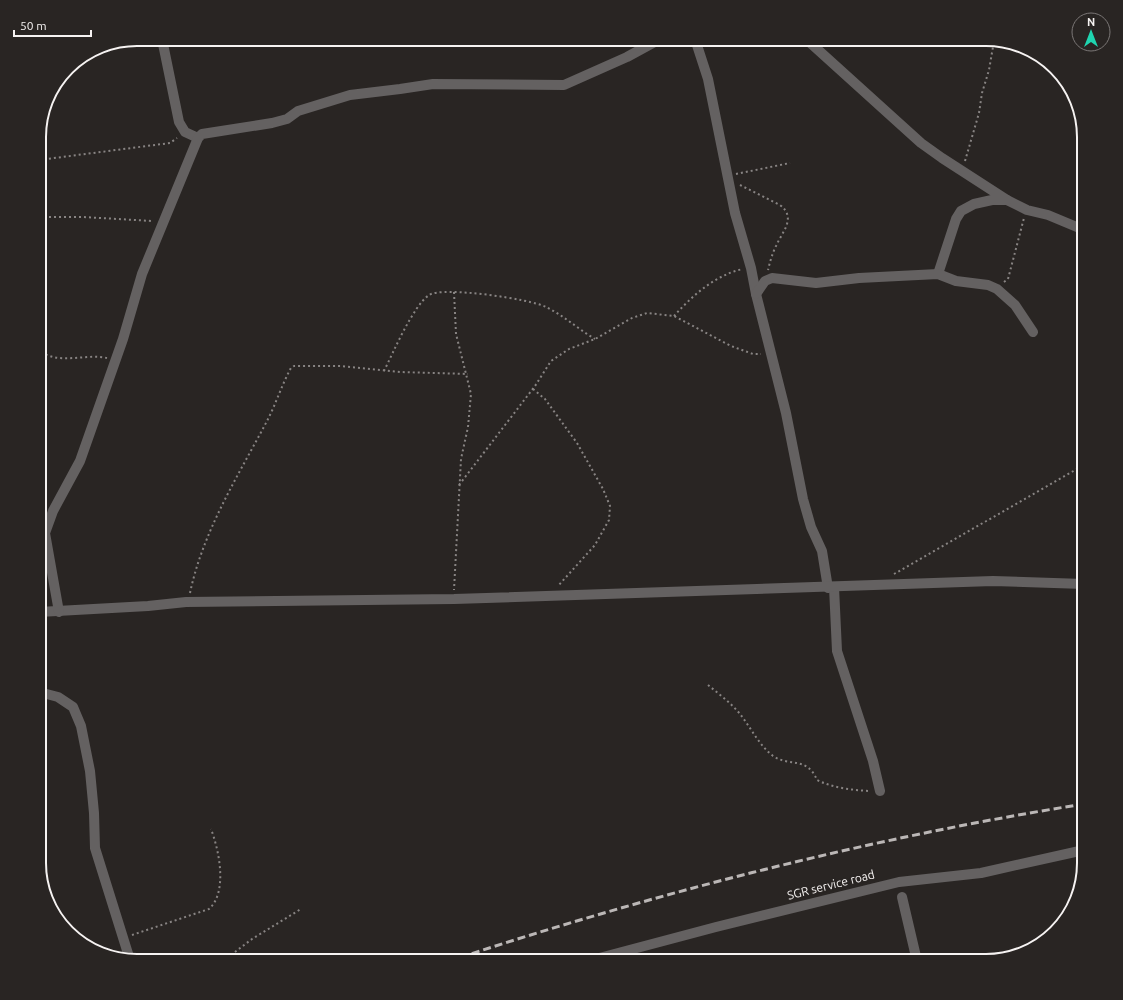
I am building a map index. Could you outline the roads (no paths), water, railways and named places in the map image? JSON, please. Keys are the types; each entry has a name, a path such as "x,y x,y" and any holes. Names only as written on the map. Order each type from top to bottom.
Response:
{"street":[{"path":"163,46 179,122 185,132 198,138"},
{"path":"46,530 53,511 80,461 116,360 142,274 198,138 206,133 272,123 319,104 368,93 433,84 536,86 570,84 592,71 649,46"},
{"path":"697,46 708,79 770,354 786,413 803,499 811,527 822,551 831,587 836,651 874,761 880,791"},
{"path":"814,46 921,143 1007,200 1027,210 1048,215 1077,227"},
{"path":"938,274 956,219 961,211 981,202 1007,200"},
{"path":"756,294 765,281 778,278 816,283 859,278 938,274 956,282 988,285 995,288 1015,305 1033,332"},
{"path":"46,539 59,612"},
{"path":"46,612 188,602 323,602 551,597 993,581 1077,584"},
{"path":"46,694 58,697 73,707 81,726 90,771 96,848 128,953"},
{"name":"SGR service road","path":"614,954 716,927 899,882 980,873 1077,852"},
{"path":"902,897 915,954"}],"railway":[{"path":"471,954 684,890 764,870 923,833 1077,805"}]}
